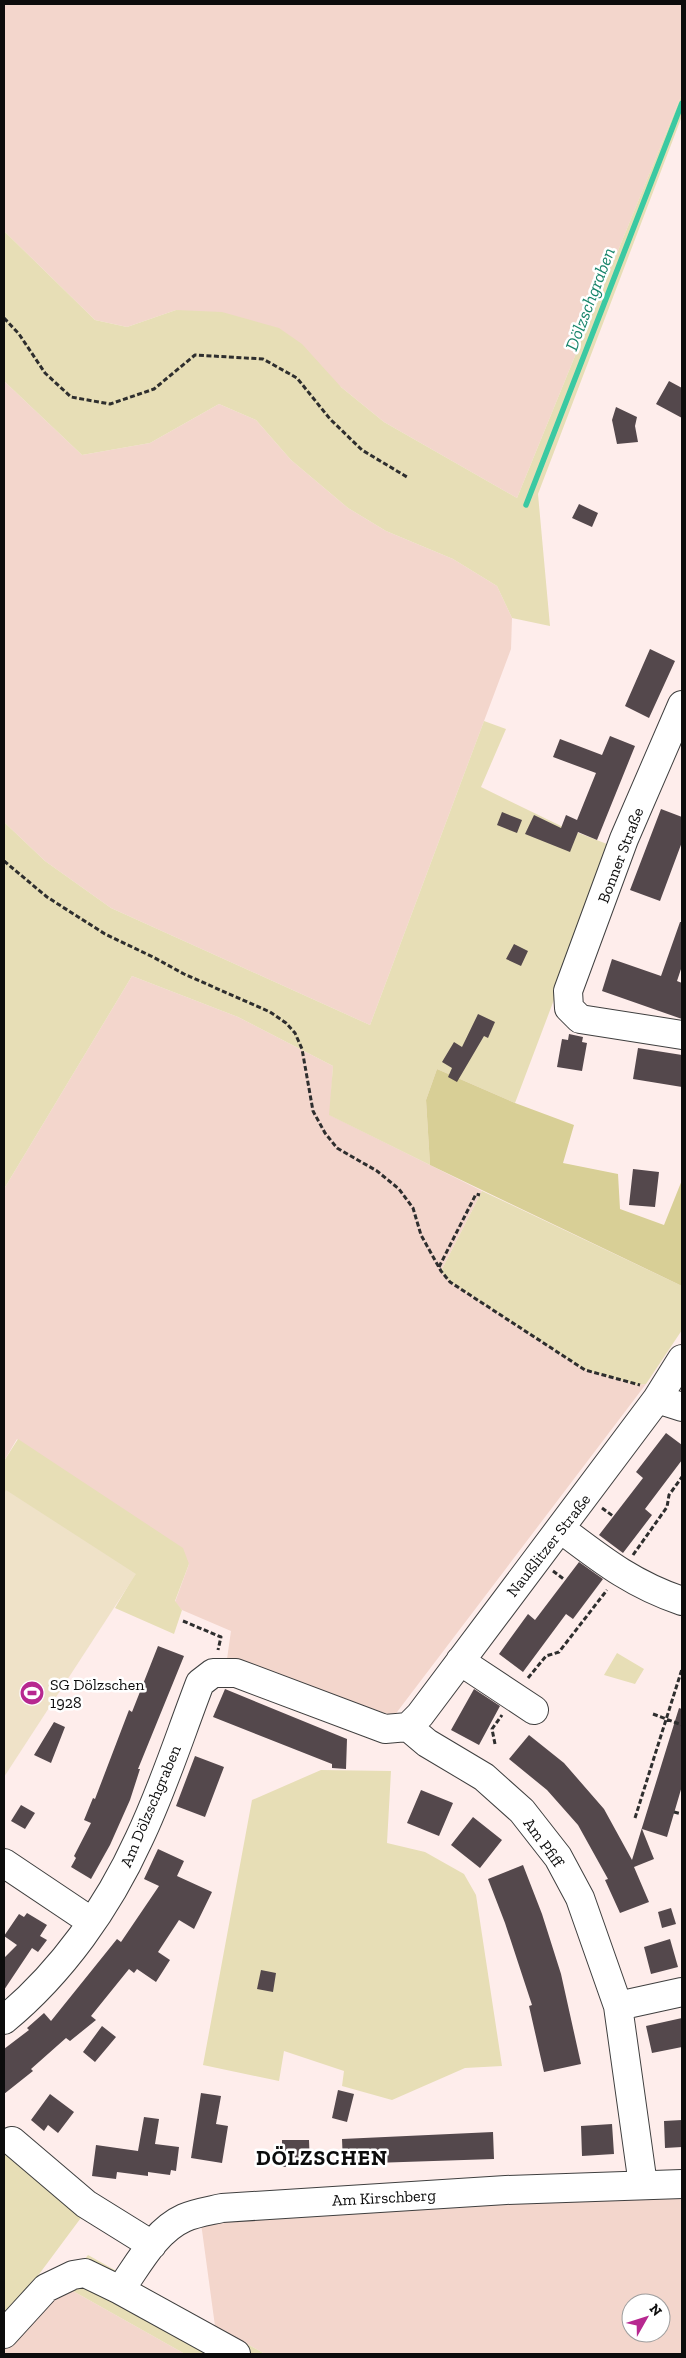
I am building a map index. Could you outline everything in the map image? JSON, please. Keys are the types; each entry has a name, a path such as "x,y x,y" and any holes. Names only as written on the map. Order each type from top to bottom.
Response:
{"street":[{"name":"Bonner Straße","path":"682,705 624,839 568,991 570,1008 580,1019 682,1035"},
{"name":"Naußlitzer Straße","path":"408,1727 420,1715 561,1529 670,1403 682,1359"},
{"path":"561,1529 615,1580 682,1601"},
{"path":"460,1661 525,1696"},
{"path":"225,1673 384,1729 408,1727"},
{"name":"Am Dölzschgraben","path":"4,2020 57,1968 92,1922 117,1883 140,1838 200,1683 225,1673"},
{"name":"Am Pfiff","path":"408,1727 427,1743 484,1777 522,1811 558,1857 580,1898 618,2006 643,2185"},
{"path":"4,1864 92,1922"},
{"path":"618,2006 682,1992"},
{"path":"12,2140 104,2217 152,2245"},
{"name":"Am Kirschberg","path":"120,2290 152,2245 172,2224 185,2217 222,2208 487,2191 682,2184"},
{"path":"4,2334 46,2288 73,2275 85,2273 120,2290 236,2354"}],"path":[{"path":"4,318 20,334 45,373 71,396 110,404 154,389 195,355 263,359 297,378 330,419 362,450 406,477"},
{"path":"4,861 47,896 105,934 184,974 270,1012 286,1023 296,1033 302,1049 313,1111 325,1133 337,1148 378,1171 399,1189 413,1208 421,1235 438,1267 450,1282 585,1370 638,1385 646,1384 670,1403"},
{"path":"438,1267 476,1194 480,1196"},
{"path":"495,1744 492,1729 495,1722 525,1696 530,1678 546,1656 559,1652 615,1580 667,1507 669,1495 682,1477"},
{"path":"601,1508 613,1516"},
{"path":"554,1572 564,1580"},
{"path":"183,1621 222,1637 225,1673"},
{"path":"635,1818 682,1669"},
{"path":"653,1714 682,1725"},
{"path":"674,1812 682,1814"}],"shaded area":[{"path":"4,4 682,4 682,94 517,498 384,422 341,387 176,310 127,327 95,320 4,231"},
{"path":"682,94 682,116 538,494 550,626 512,618 497,586 453,559 386,531 348,508 291,460 256,420 219,404 150,443 82,455 4,381 4,231 95,320 127,327 176,310 222,312 279,328 302,344 341,387 384,422 517,498"},
{"path":"4,381 82,455 150,443 219,404 256,420 291,460 348,508 386,531 453,559 497,586 512,618 511,649 370,1025 111,908 45,861 4,822"},
{"path":"484,721 506,729 481,787 561,826 612,846 515,1103 437,1069 426,1100 430,1165 329,1115 333,1066 238,1017 132,976 4,1189 4,822 45,861 111,908 370,1025"},
{"path":"132,976 238,1017 333,1066 330,1115 482,1191 441,1271 450,1282 585,1370 638,1385 646,1384 394,1716 227,1659 231,1631 182,1610 175,1602 189,1564 17,1439 4,1461 4,1189"},
{"path":"437,1069 515,1103 574,1125 563,1163 618,1174 620,1209 664,1225 682,1180 682,1286 430,1165 426,1100"},
{"path":"482,1191 682,1286 682,1330 646,1384 638,1385 585,1370 450,1282 441,1271"},
{"path":"18,1439 183,1548 189,1564 175,1601 182,1610 174,1634 115,1608 135,1574 4,1494 4,1461"},
{"name":"SG Dölzschen 1928","path":"6,1490 136,1574 4,1777 4,1494"},
{"path":"617,1653 644,1669 635,1684 604,1675"},
{"path":"321,1770 391,1771 387,1843 425,1852 464,1874 476,1895 502,2066 465,2068 392,2100 342,2086 344,2071 284,2051 279,2081 203,2065 252,1800"},
{"path":"4,2143 86,2211 37,2277 4,2315"},
{"path":"682,2196 682,2354 265,2354 215,2326 201,2223 318,2209"},
{"path":"88,2255 265,2354 185,2354 64,2286"},
{"path":"64,2286 185,2354 4,2354 4,2348"}],"building":[{"path":"669,381 682,388 682,418 656,404"},
{"path":"616,407 637,417 635,426 638,442 617,444 612,420"},
{"path":"579,504 598,513 592,527 572,518"},
{"path":"650,649 675,661 649,718 625,706"},
{"path":"610,736 635,746 597,840 578,832 570,852 525,834 534,815 561,828 566,815 577,820 596,773 553,757 560,739 602,755"},
{"path":"661,809 682,817 682,842 660,901 630,890"},
{"path":"502,812 522,820 517,833 497,825"},
{"path":"680,922 682,922 682,966 677,981 682,983 682,1019 602,991 612,959 661,976"},
{"path":"514,944 528,951 521,966 506,959"},
{"path":"478,1014 495,1022 488,1038 484,1036 457,1082 448,1077 452,1068 442,1062 454,1042 462,1047"},
{"path":"569,1034 583,1037 582,1042 587,1043 582,1071 557,1067 562,1039 568,1040"},
{"path":"638,1048 682,1055 682,1087 633,1079"},
{"path":"633,1169 659,1172 655,1207 629,1205"},
{"path":"666,1433 682,1445 682,1460 645,1509 652,1515 623,1553 599,1535 643,1478 636,1472"},
{"path":"579,1562 603,1579 573,1619 566,1614 523,1672 499,1654 528,1614 535,1620"},
{"path":"158,1646 184,1656 138,1769 140,1769 130,1800 110,1845 91,1879 71,1867 76,1858 74,1856 91,1823 84,1820 93,1798 95,1799 129,1710 132,1712"},
{"path":"225,1689 347,1739 346,1769 332,1768 332,1764 213,1717"},
{"path":"474,1689 500,1706 479,1745 451,1730"},
{"path":"679,1708 682,1709 682,1786 667,1837 642,1829 654,1859 634,1867 649,1902 620,1913 605,1880 608,1879 578,1825 547,1790 509,1759 529,1735 564,1763 604,1809 632,1860"},
{"path":"54,1722 65,1727 51,1763 34,1755"},
{"path":"195,1756 224,1767 205,1817 176,1806"},
{"path":"421,1790 453,1803 439,1836 407,1823"},
{"path":"21,1805 35,1813 25,1829 11,1821"},
{"path":"473,1817 502,1840 480,1868 451,1845"},
{"path":"158,1849 184,1861 177,1876 212,1892 194,1929 179,1920 158,1952 170,1960 156,1982 137,1969 134,1973 129,1969 91,2016 96,2020 70,2041 66,2038 31,2069 33,2071 4,2094 4,2049 29,2030 27,2028 44,2013 51,2021 117,1939 121,1942 159,1886 144,1879"},
{"path":"523,1865 542,1914 561,1974 581,2064 544,2072 529,2006 532,2005 505,1923 488,1879"},
{"path":"671,1908 676,1924 662,1928 658,1912"},
{"path":"27,1913 47,1925 40,1936 47,1940 38,1952 32,1948 4,1990 4,1958 17,1945 4,1936 19,1914 24,1917"},
{"path":"670,1939 678,1967 651,1974 644,1947"},
{"path":"261,1970 276,1973 273,1992 257,1989"},
{"path":"682,2018 682,2047 652,2053 646,2026"},
{"path":"102,2026 116,2037 95,2062 83,2052"},
{"path":"338,2090 354,2094 347,2122 332,2118"},
{"path":"201,2093 221,2096 216,2124 228,2126 222,2163 191,2158"},
{"path":"50,2094 74,2112 58,2133 48,2125 44,2131 31,2120"},
{"path":"144,2117 159,2119 155,2144 179,2147 176,2171 171,2170 170,2175 148,2172 148,2176 117,2172 116,2179 92,2176 96,2145 138,2151"},
{"path":"682,2120 682,2147 665,2148 664,2121"},
{"path":"612,2124 614,2154 582,2156 581,2126"},
{"path":"493,2132 494,2159 343,2164 342,2139"},
{"path":"282,2140 309,2140 310,2166 282,2167"}],"waterway":[{"name":"Dölzschgraben","path":"526,505 682,103"}],"place":[{"name":"SG Dölzschen 1928","path":"32,1693"}],"district":[{"name":"DÖLZSCHEN","path":"322,2158"}]}
